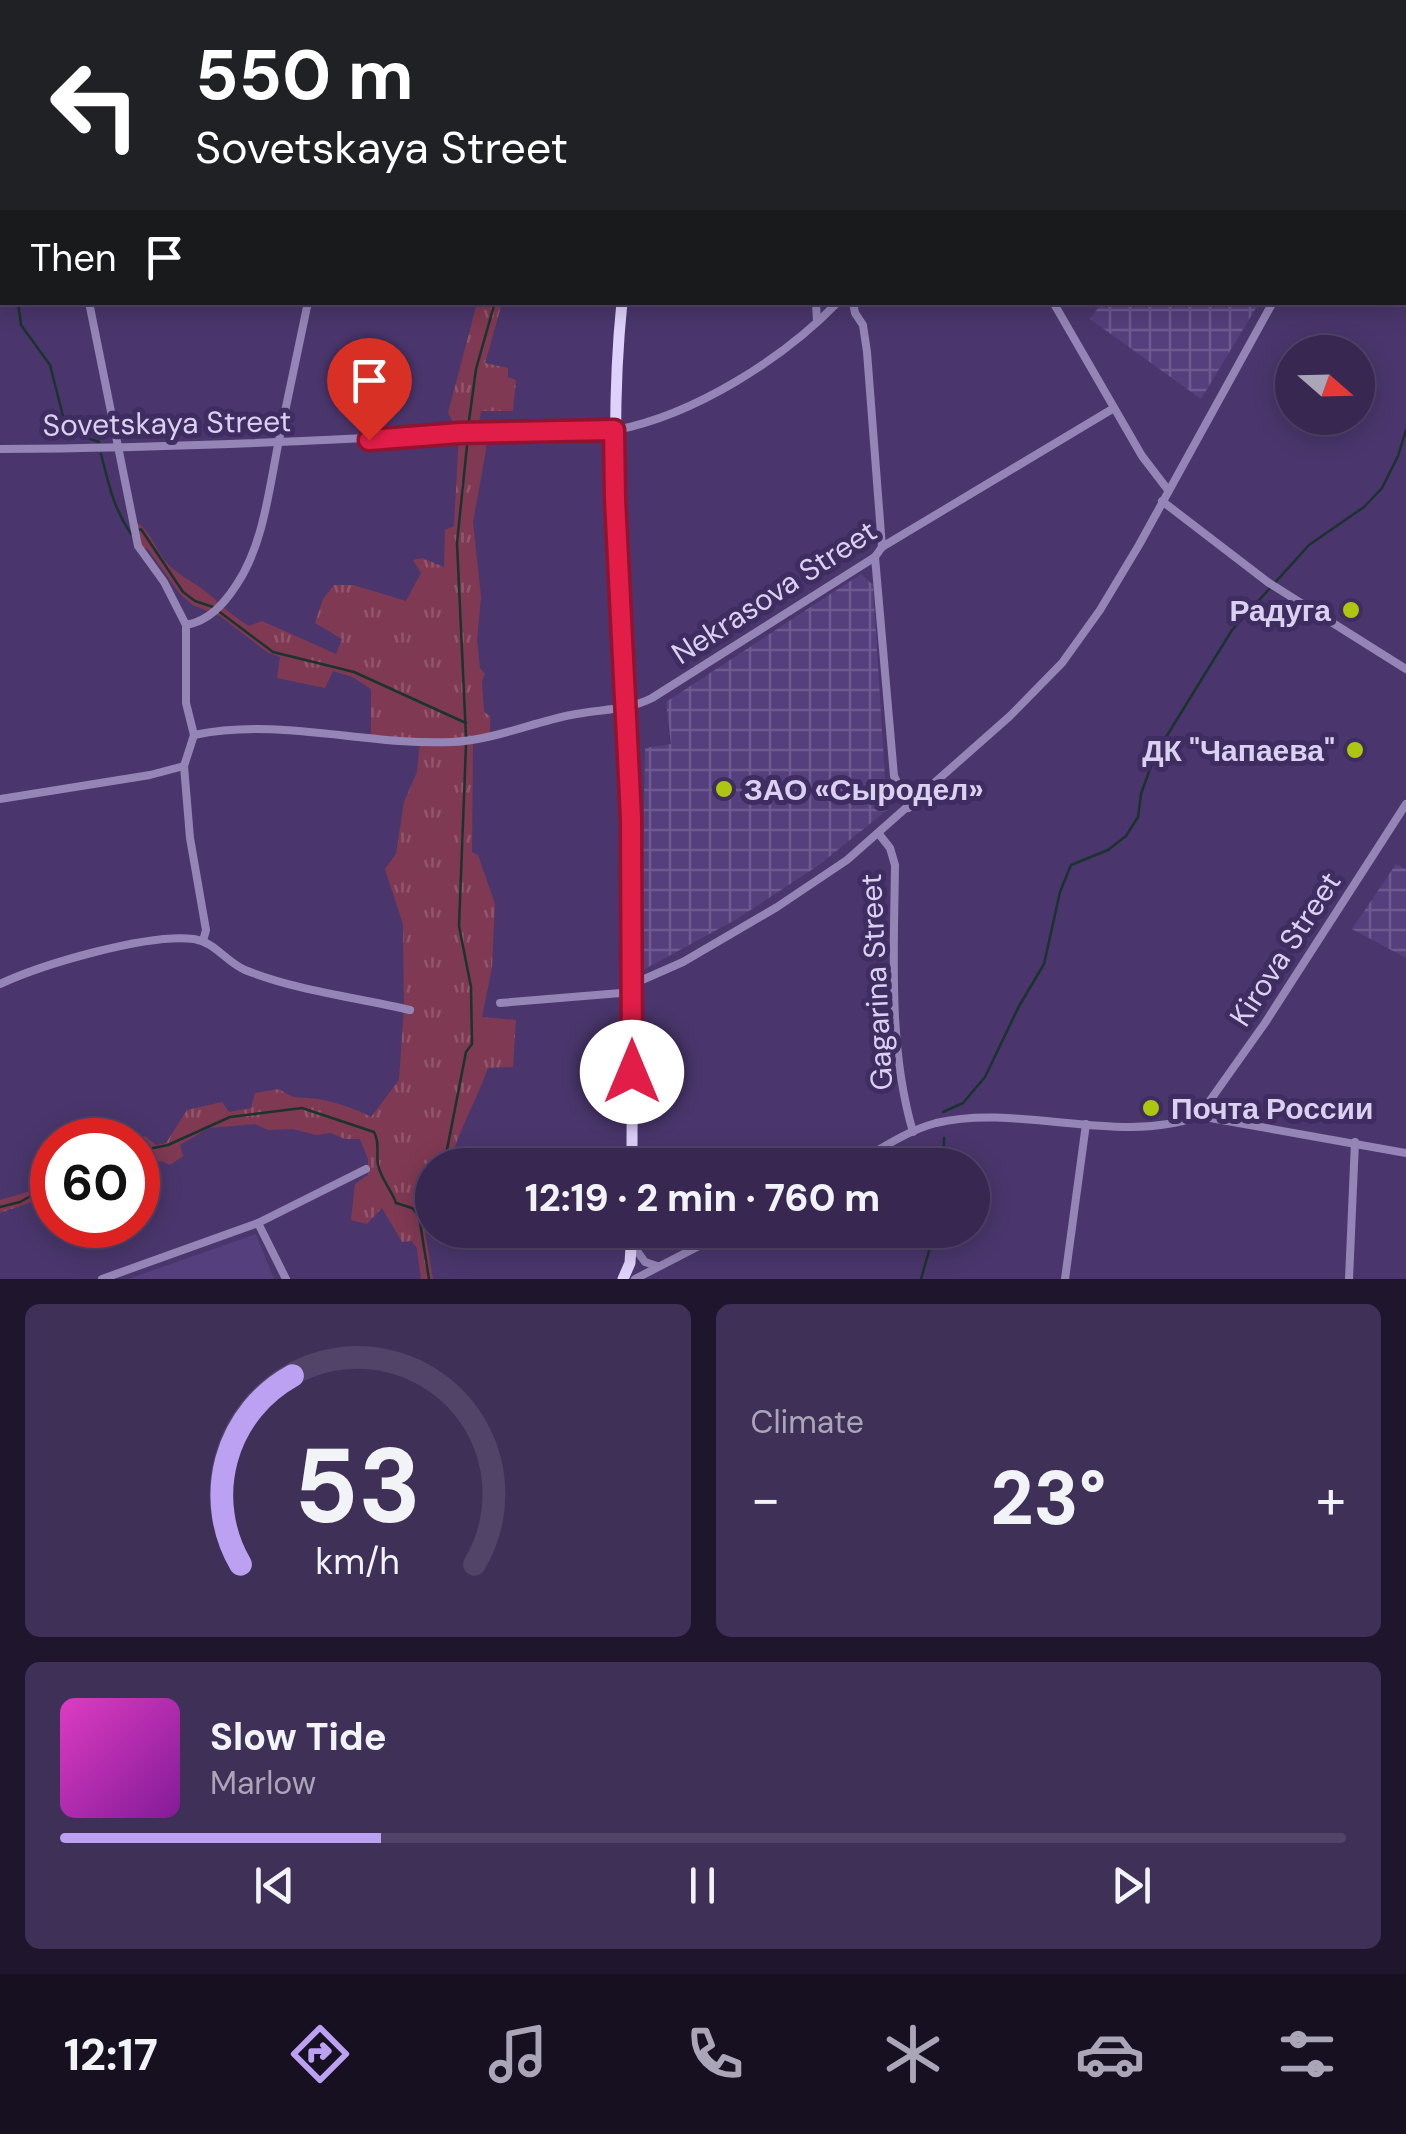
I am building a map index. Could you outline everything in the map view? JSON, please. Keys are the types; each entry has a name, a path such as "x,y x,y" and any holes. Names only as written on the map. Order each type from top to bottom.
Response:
{"main road":[{"path":"622,305 614,430 627,708 632,1148"},
{"path":"623,1279 632,1248"}],"street":[{"path":"90,305 138,546 164,582 186,625 186,703 194,734 184,766 190,838 206,930 204,941"},
{"path":"186,625 204,622 212,614 238,582 254,544 307,305"},
{"path":"816,305 818,322"},
{"name":"Sovetskaya Street","path":"0,448 278,444 483,432 614,430 660,418 708,398 818,322 835,305"},
{"path":"854,305 863,325 867,352 882,547"},
{"path":"1055,305 1153,474 1168,490"},
{"path":"500,1003 633,988 778,907 847,860 909,808 1062,663 1100,610 1271,305"},
{"name":"Nekrasova Street","path":"194,734 302,731 453,742 568,715 627,708 652,698 875,557 882,547 1114,408"},
{"path":"1162,501 1269,583 1406,669"},
{"path":"875,557 894,776 909,808"},
{"path":"856,568 877,578"},
{"path":"0,799 184,766"},
{"name":"Kirova Street","path":"1199,1116 1265,1023 1406,804"},
{"name":"Gagarina Street","path":"879,834 890,848 895,865 894,988 904,1104 912,1132"},
{"path":"0,984 108,950 166,939 204,941 239,968 284,984 410,1010"},
{"path":"883,1148 912,1132 954,1120 1166,1126 1199,1116 1406,1153"},
{"path":"1064,1279 1086,1124"},
{"path":"1349,1279 1355,1142"},
{"path":"102,1279 258,1222 366,1169"},
{"path":"258,1222 286,1279"},
{"path":"635,1248 645,1262 660,1266"},
{"path":"635,1279 695,1248"}],"shaded area":[{"path":"1100,305 1258,305 1201,399 1090,319"},
{"path":"861,574 873,585 887,810 819,865 737,919 641,971 645,748 671,744 666,702"},
{"path":"1396,864 1406,869 1406,958 1352,929"},
{"path":"256,1234 274,1279 128,1279"}],"green space":[{"path":"476,305 501,305 485,363 508,368 508,377 516,380 513,411 481,411 479,422 485,424 486,450 473,522 481,597 477,640 480,668 485,674 484,712 490,716 490,731 487,738 473,740 472,852 478,855 495,904 492,967 482,1017 516,1020 513,1067 488,1068 455,1148 415,1148 415,1245 412,1241 402,1242 382,1208 367,1224 351,1220 355,1184 368,1175 368,1159 360,1139 293,1129 268,1130 255,1124 209,1128 180,1145 183,1156 170,1165 160,1161 160,1144 166,1143 187,1110 222,1102 229,1112 251,1108 255,1093 279,1089 293,1097 338,1104 371,1117 399,1080 404,1007 403,924 385,869 396,854 404,802 417,772 420,741 371,736 371,689 352,677 333,671 325,688 277,678 280,657 180,594 147,548 143,549 132,520 148,533 171,567 244,623 249,626 262,621 336,654 342,639 315,623 323,599 334,585 353,585 406,601 421,573 413,560 422,558 444,567 445,530 454,526 459,433 448,413"},
{"path":"30,1191 30,1203 0,1213 0,1200"},
{"path":"417,1248 428,1248 433,1279 421,1279"}],"waterway":[{"path":"18,305 21,325 50,365 64,420 80,435 99,442"},
{"path":"468,428 476,369 494,305"},
{"path":"943,1112 963,1103 985,1077 1044,964 1060,892 1071,865 1108,850 1126,836 1138,817 1141,794 1155,755 1232,630 1309,545 1364,507 1382,488 1406,430"},
{"path":"466,737 457,543 468,436"},
{"path":"101,454 116,505 131,534 141,529 183,592 195,601 213,607 273,652 354,672 466,723"},
{"path":"447,1148 466,1052 472,1044 471,987 459,926 466,745"},
{"path":"160,1147 230,1117 302,1108 374,1132 379,1170 396,1203 412,1208 419,1216 429,1279"},
{"path":"944,1138 944,1148"},
{"path":"0,1207 30,1196"},
{"path":"921,1279 930,1248"}],"place":[{"name":"Радуга","path":"1351,610"},
{"name":"ДК \"Чапаева\"","path":"1355,750"},
{"name":"ЗАО «Сыродел»","path":"724,789"},
{"name":"Почта России","path":"1151,1108"}],"route":[{"path":"369,440 460,433 614,430 631,818 632,1072"}]}
